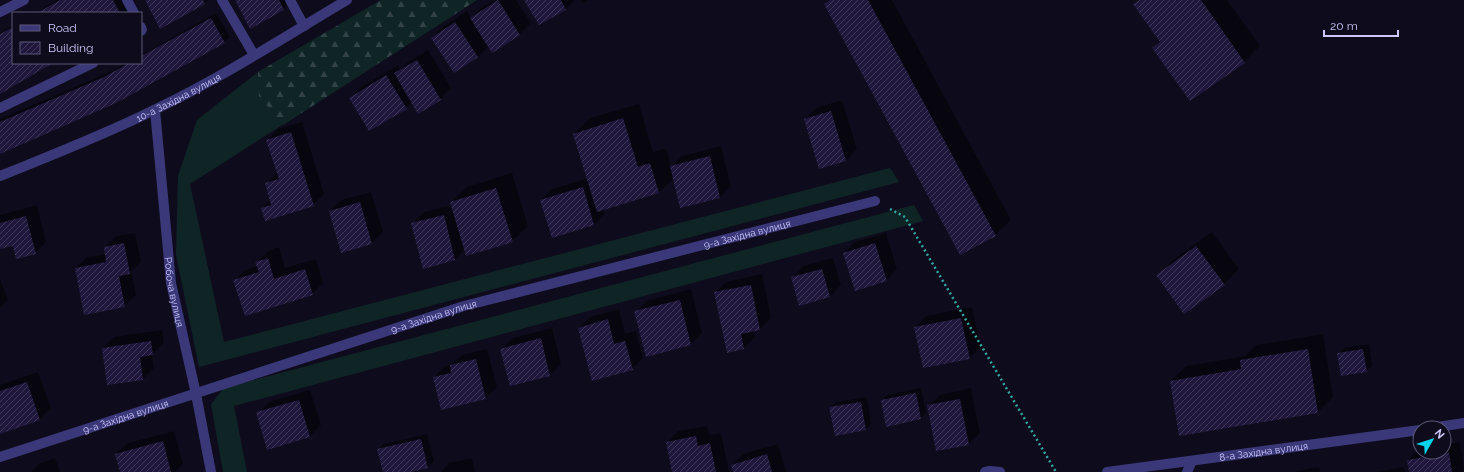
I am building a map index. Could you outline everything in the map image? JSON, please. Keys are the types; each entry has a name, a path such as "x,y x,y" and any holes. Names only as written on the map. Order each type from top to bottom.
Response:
{"street":[{"path":"0,12 24,0"},
{"path":"127,0 133,12"},
{"path":"222,0 254,55"},
{"path":"290,0 304,26"},
{"name":"10-а Західна вулиця","path":"0,176 156,110 254,55 347,0"},
{"path":"0,108 92,64"},
{"name":"Робоча вулиця","path":"156,110 171,283 196,394 211,472"},
{"name":"9-а Західна вулиця","path":"0,457 464,306 875,201"},
{"path":"1452,425 1464,424"},
{"name":"8-а Західна вулиця","path":"1107,472 1412,431"},
{"path":"1187,472 1192,461"},
{"path":"985,472 1000,472"}],"path":[{"path":"875,201 905,217 1056,472"}],"green space":[{"path":"381,0 477,0 190,184 224,342 890,168 899,182 199,367 176,255 178,176 197,120 258,72"},
{"path":"381,0 477,0 283,125 259,96 258,72"},
{"path":"914,205 923,221 234,406 247,472 223,472 211,404 224,388"}],"building":[{"path":"60,0 113,0 119,12 39,12"},
{"path":"145,0 203,0 205,4 160,29"},
{"path":"235,0 279,0 284,10 250,29"},
{"path":"498,0 520,35 492,53 470,18"},
{"path":"524,0 561,0 566,10 539,25"},
{"path":"830,0 868,0 996,236 960,255 824,4"},
{"path":"1139,0 1201,0 1245,63 1190,101 1152,48 1160,42 1133,4"},
{"path":"211,18 225,43 116,103 0,154 0,122 104,77 127,64 142,64 142,55"},
{"path":"455,22 478,57 454,73 431,38"},
{"path":"12,28 12,64 51,64 0,94 0,34"},
{"path":"417,60 441,100 418,114 394,73"},
{"path":"386,75 407,109 369,131 349,98"},
{"path":"831,111 846,161 819,169 804,119"},
{"path":"623,118 638,167 650,163 659,193 597,212 573,134"},
{"path":"291,132 314,206 265,221 261,208 271,205 265,183 279,179 266,140"},
{"path":"710,156 720,198 680,208 670,166"},
{"path":"583,187 594,225 552,238 540,200"},
{"path":"496,188 513,242 466,256 450,202"},
{"path":"360,202 372,244 341,253 329,211"},
{"path":"444,215 455,260 423,269 411,223"},
{"path":"26,216 36,254 16,259 13,246 0,249 0,223"},
{"path":"124,243 130,274 119,276 125,307 84,315 75,268 106,262 104,247"},
{"path":"875,243 887,281 855,291 843,253"},
{"path":"1196,246 1225,285 1184,314 1156,275"},
{"path":"268,258 274,279 305,269 313,295 245,316 233,280 259,272 255,262"},
{"path":"822,269 830,297 799,306 791,277"},
{"path":"751,285 760,330 741,334 744,349 727,353 714,292"},
{"path":"680,300 691,345 646,357 634,311"},
{"path":"961,318 970,359 923,368 914,327"},
{"path":"608,319 614,344 625,341 633,370 592,381 578,328"},
{"path":"541,338 550,376 510,386 500,349"},
{"path":"151,341 153,355 140,357 143,380 107,385 102,348"},
{"path":"1308,349 1318,413 1179,436 1170,381 1241,369 1240,360"},
{"path":"1363,349 1367,372 1341,376 1337,353"},
{"path":"476,359 486,399 441,410 433,377 451,373 450,365"},
{"path":"27,382 40,420 0,434 0,391"},
{"path":"916,393 921,419 886,427 881,400"},
{"path":"960,399 969,445 936,451 927,405"},
{"path":"299,400 310,437 267,450 256,412"},
{"path":"861,402 866,430 835,436 829,407"},
{"path":"696,436 698,446 710,443 716,472 672,472 666,442"},
{"path":"421,439 428,468 411,472 383,472 377,449"},
{"path":"163,441 171,472 120,472 115,454"},
{"path":"767,454 772,472 733,472 731,465"},
{"path":"1407,460 1450,460 1452,472 1409,472"}]}
